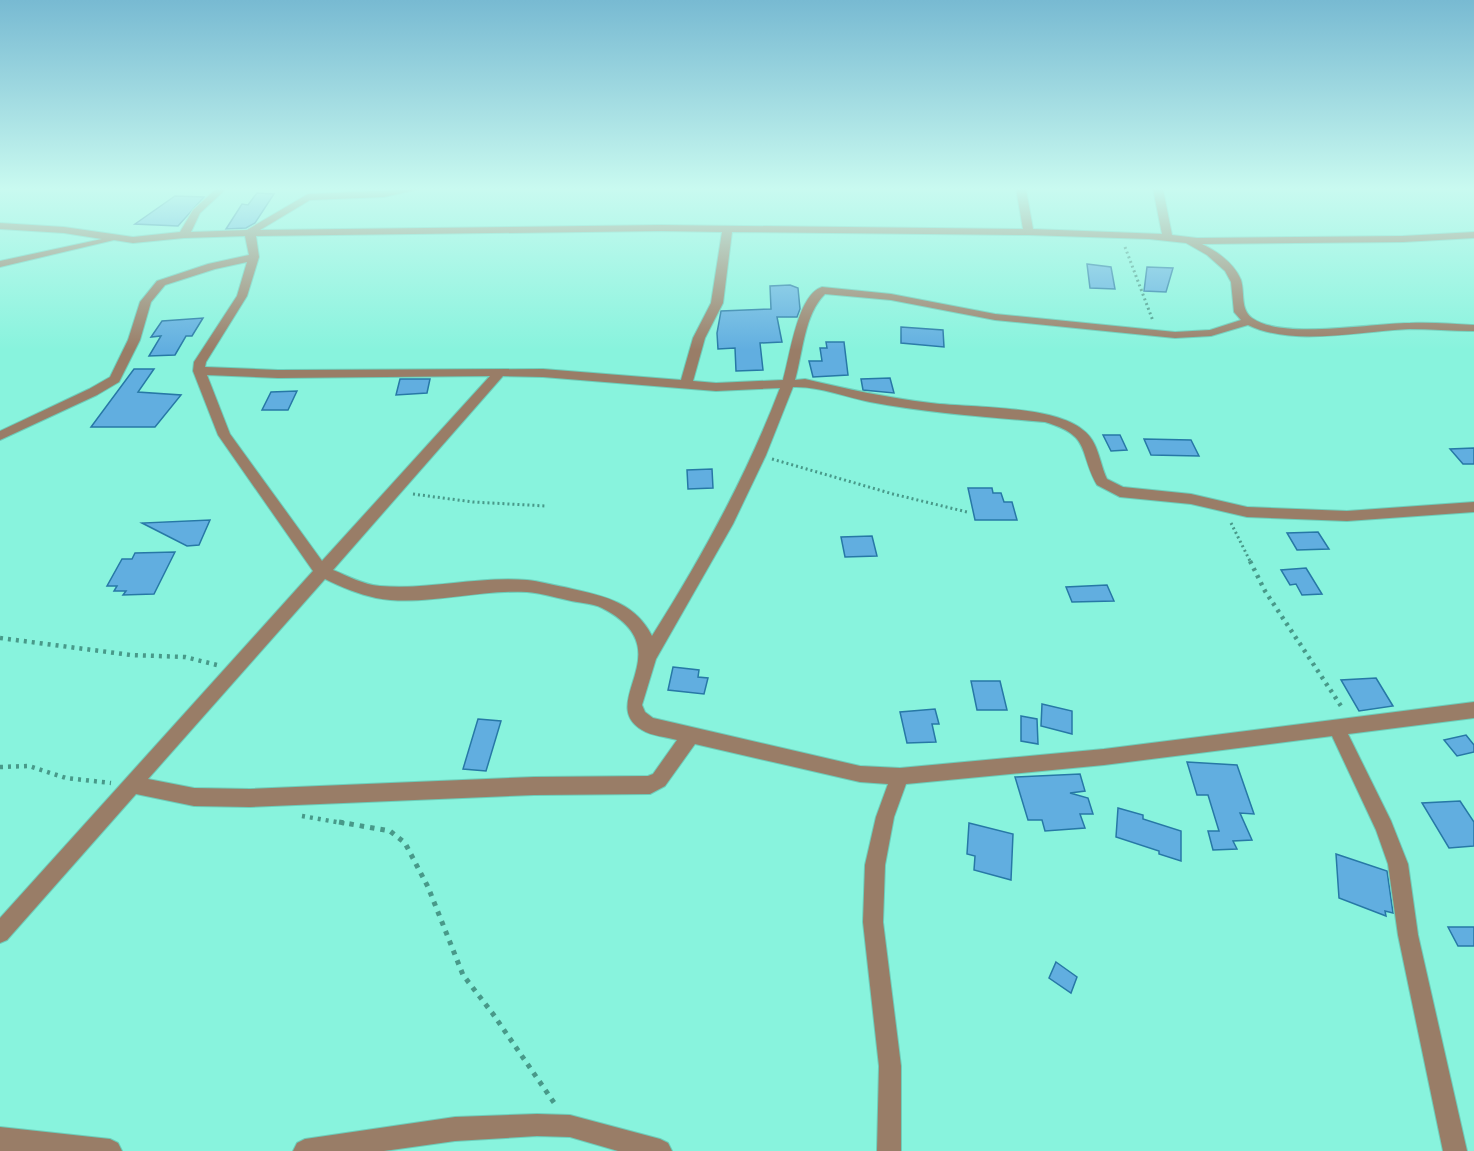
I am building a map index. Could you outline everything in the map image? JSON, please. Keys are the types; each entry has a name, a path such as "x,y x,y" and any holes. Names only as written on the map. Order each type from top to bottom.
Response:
{"street":[{"path":"0,264 98,243"},
{"path":"250,243 254,257 242,296 205,353 200,362 199,371 224,435 321,571 352,585 378,592 428,593 480,587 528,586 605,602 632,620 642,631 648,657"},
{"path":"686,384 699,338 717,303 725,243"},
{"path":"1191,243 1210,253 1230,269 1236,282 1240,312 1249,321 1263,328 1282,332 1410,326 1474,328"},
{"path":"0,436 93,392 115,379 134,340 146,302 161,283 212,266 254,257"},
{"path":"1249,321 1211,333 1157,334 995,317 891,297 822,290 810,305 788,383 759,455 699,575 648,657 634,701 639,717 648,725 690,736 860,774 900,776 1104,757 1474,710"},
{"path":"199,371 278,374 500,372 739,387 788,383 818,385 870,398 931,408 1046,418 1061,422 1084,437 1091,449 1100,478 1114,490 1191,499 1247,512 1347,516 1474,507"},
{"path":"0,933 500,372"},
{"path":"1344,726 1398,864 1408,935 1455,1151"},
{"path":"133,784 194,797 250,798 534,786 650,784 659,780 690,736"},
{"path":"889,1151 890,1066 873,922 875,865 885,817 900,776"},
{"path":"305,1151 455,1129 537,1125 570,1126 660,1151"},
{"path":"0,1139 110,1151"}],"path":[{"path":"1122,243 1143,290 1157,334"},
{"path":"759,455 893,494 967,512"},
{"path":"394,491 473,502 546,506"},
{"path":"1223,507 1265,591 1335,694 1344,726"},
{"path":"0,638 131,655 185,657 235,669"},
{"path":"0,767 29,766 66,778 133,784"},
{"path":"298,815 390,831 405,843 429,887 463,975 493,1014 570,1126"}],"building":[{"path":"1087,264 1111,267 1115,289 1090,288"},
{"path":"1147,267 1173,268 1166,292 1144,291"},
{"path":"790,285 798,288 800,309 797,317 777,317 782,342 760,343 763,370 736,371 735,348 718,349 717,333 721,311 771,309 770,286"},
{"path":"203,318 192,336 186,336 175,355 149,356 161,336 151,337 162,321"},
{"path":"901,327 943,330 944,347 901,343"},
{"path":"826,342 844,342 848,375 813,377 809,361 822,361 820,348 827,348"},
{"path":"134,369 154,369 138,392 181,395 155,427 91,427"},
{"path":"890,378 894,393 863,390 861,379"},
{"path":"400,379 430,379 427,393 396,395"},
{"path":"297,391 288,410 262,410 271,392"},
{"path":"1103,435 1120,435 1127,450 1111,451"},
{"path":"1144,439 1191,440 1199,456 1151,455"},
{"path":"1474,448 1474,464 1463,464 1450,449"},
{"path":"712,469 713,488 688,489 687,470"},
{"path":"968,488 992,488 993,493 1001,493 1004,502 1012,502 1017,520 975,520"},
{"path":"210,520 199,545 187,546 142,523"},
{"path":"1318,532 1329,549 1297,550 1287,533"},
{"path":"872,536 877,556 845,557 841,537"},
{"path":"175,552 154,594 123,595 126,591 114,591 117,586 107,586 122,559 132,559 135,553"},
{"path":"1306,568 1322,594 1302,595 1296,584 1290,585 1281,570"},
{"path":"1107,585 1114,601 1072,602 1066,587"},
{"path":"673,667 699,670 698,677 708,678 704,694 668,690"},
{"path":"1376,678 1393,706 1359,711 1341,680"},
{"path":"971,681 1000,681 1007,710 977,710"},
{"path":"1042,704 1072,711 1072,734 1041,726"},
{"path":"935,709 939,724 932,724 936,742 907,743 900,712"},
{"path":"1021,716 1037,719 1038,744 1021,741"},
{"path":"478,719 501,721 486,771 463,769"},
{"path":"1466,735 1474,745 1474,752 1457,756 1444,740"},
{"path":"1187,762 1237,765 1254,814 1240,813 1252,840 1233,841 1237,849 1213,850 1208,831 1219,831 1208,795 1197,795"},
{"path":"1080,774 1085,791 1070,793 1088,798 1093,814 1080,814 1085,828 1045,831 1042,820 1028,820 1015,777"},
{"path":"1460,801 1474,822 1474,846 1449,848 1422,803"},
{"path":"1118,808 1143,815 1143,819 1181,831 1181,861 1116,837"},
{"path":"969,823 1013,834 1011,880 974,870 975,856 967,854"},
{"path":"1336,854 1387,871 1393,913 1385,911 1386,916 1339,898"},
{"path":"1448,927 1474,927 1474,946 1458,946"},
{"path":"1056,962 1077,977 1071,993 1049,978"}]}
